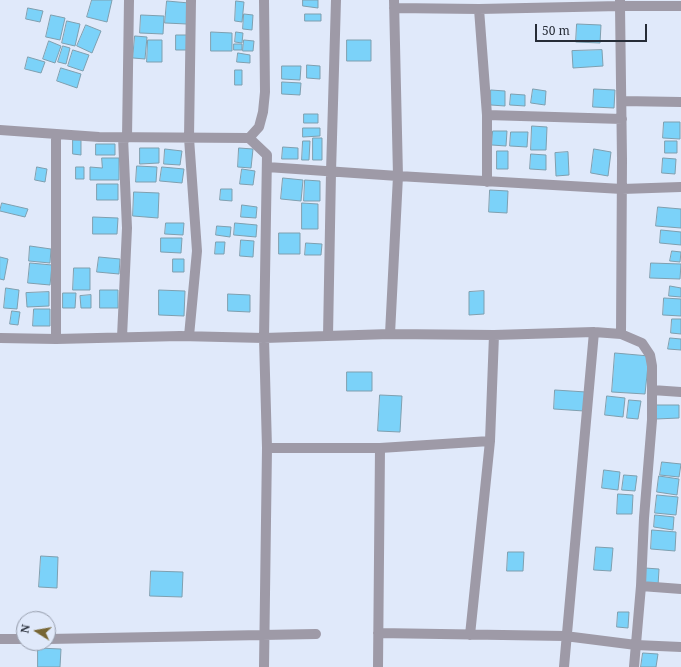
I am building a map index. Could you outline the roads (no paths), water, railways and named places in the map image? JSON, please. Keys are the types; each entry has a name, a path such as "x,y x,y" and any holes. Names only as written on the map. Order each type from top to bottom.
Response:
{"street":[{"path":"122,338 127,228 125,137 129,0"},
{"path":"189,336 197,251 189,138 191,0"},
{"path":"249,138 259,127 263,112 265,92 264,0"},
{"path":"328,336 336,0"},
{"path":"390,334 398,176 394,4 479,9 620,3 681,6"},
{"path":"620,3 622,101 621,334"},
{"path":"479,9 487,115 487,182"},
{"path":"622,101 681,102"},
{"path":"487,115 622,119"},
{"path":"0,130 99,137 249,138 267,155 264,338 267,448 264,667"},
{"path":"56,134 56,339"},
{"path":"267,167 487,182 622,189 681,187"},
{"path":"0,338 56,339 189,336 264,338 390,334 494,335 594,332 621,334 642,343 650,355 652,366 652,420 634,667"},
{"path":"564,667 594,332"},
{"path":"470,635 490,441 494,335"},
{"path":"652,390 681,392"},
{"path":"267,448 380,448 490,441"},
{"path":"378,667 380,448"},
{"path":"641,586 681,589"},
{"path":"378,633 566,636 636,645 681,647"},
{"path":"56,638 265,636 316,634"},
{"path":"0,639 16,639"}]}
